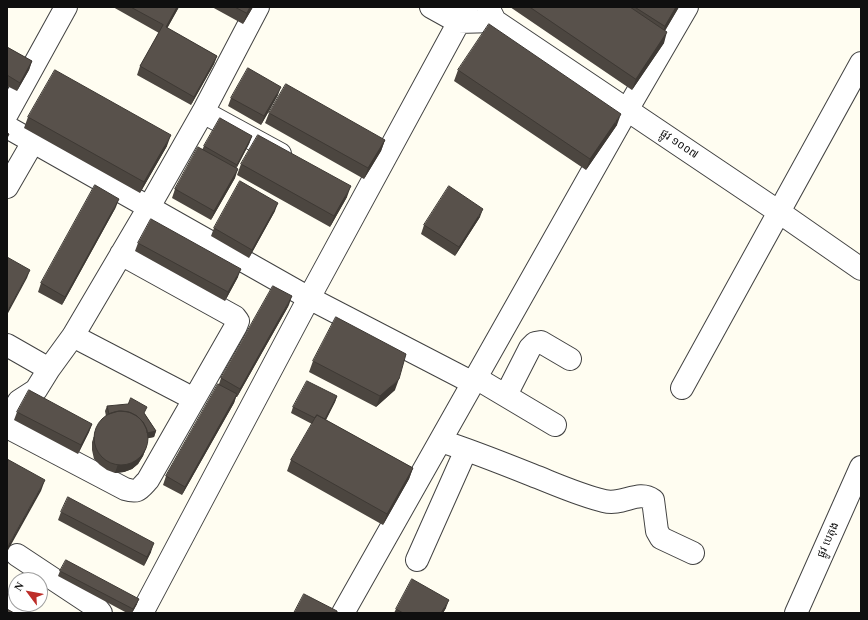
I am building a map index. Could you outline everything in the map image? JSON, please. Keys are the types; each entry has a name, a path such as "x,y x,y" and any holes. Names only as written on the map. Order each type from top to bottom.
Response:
{"street":[{"path":"7,114 66,7"},
{"path":"7,421 19,401 36,390 73,336 150,207 203,112 258,7"},
{"path":"142,613 309,298 364,199 462,15 431,7"},
{"path":"344,613 627,110 687,7"},
{"name":"ផ្លូវ ១០០៧","path":"462,15 492,14 627,110 861,269"},
{"path":"682,388 861,63"},
{"path":"203,112 301,165"},
{"path":"7,127 309,298 506,395 555,425"},
{"path":"7,187 33,142"},
{"path":"343,188 364,199"},
{"path":"7,427 125,489 133,492 140,490 148,480 238,321 235,317 121,254"},
{"path":"73,336 194,399"},
{"path":"506,395 530,348 535,343 541,342 570,359"},
{"path":"7,345 49,369"},
{"path":"441,441 604,501 614,503 641,496 648,496 653,500 657,531 661,538 693,553"},
{"path":"418,560 466,450"},
{"name":"ផ្លូវ បេតុង","path":"796,613 861,467"},
{"path":"17,555 97,608 101,613"},
{"path":"7,606 19,613"}],"building":[{"path":"131,7 177,7 166,27 217,56 194,97 140,66 163,25"},
{"path":"235,7 250,7 247,13"},
{"path":"530,7 630,7 667,32 636,79"},
{"path":"635,7 676,7 665,26"},
{"path":"489,24 621,114 590,159 458,70"},
{"path":"7,47 32,61 20,83 7,75"},
{"path":"248,68 281,87 264,116 231,98"},
{"path":"55,70 171,135 144,182 28,117"},
{"path":"286,84 385,140 368,168 269,113"},
{"path":"220,118 252,136 237,165 204,146"},
{"path":"258,135 351,186 334,216 241,164"},
{"path":"198,147 238,169 214,211 175,189"},
{"path":"240,181 278,203 252,250 214,228"},
{"path":"95,185 119,199 65,297 41,283"},
{"path":"449,186 483,209 459,247 424,225"},
{"path":"151,219 241,269 228,292 138,243"},
{"path":"7,257 30,270 7,312"},
{"path":"273,286 292,296 240,389 221,378"},
{"path":"336,317 406,354 399,379 380,396 313,361"},
{"path":"307,381 337,396 325,419 317,415 315,418 293,407"},
{"path":"218,384 237,394 185,487 166,476"},
{"path":"29,390 92,424 81,445 17,412"},
{"path":"131,398 147,407 144,413 156,431 147,433 143,422 137,416 129,412 119,411 109,414 107,406 128,404"},
{"path":"121,411 131,413 140,419 146,428 148,438 146,448 140,457 131,463 121,465 111,463 102,457 96,448 94,438 96,428 102,419 111,413"},
{"path":"317,415 413,468 387,514 291,460"},
{"path":"7,459 45,480 7,548"},
{"path":"68,497 154,543 147,557 61,512"},
{"path":"66,560 139,599 133,609 60,571"},
{"path":"412,579 449,600 441,613 403,613 396,609"},
{"path":"304,594 337,611 337,613 294,613"}]}
